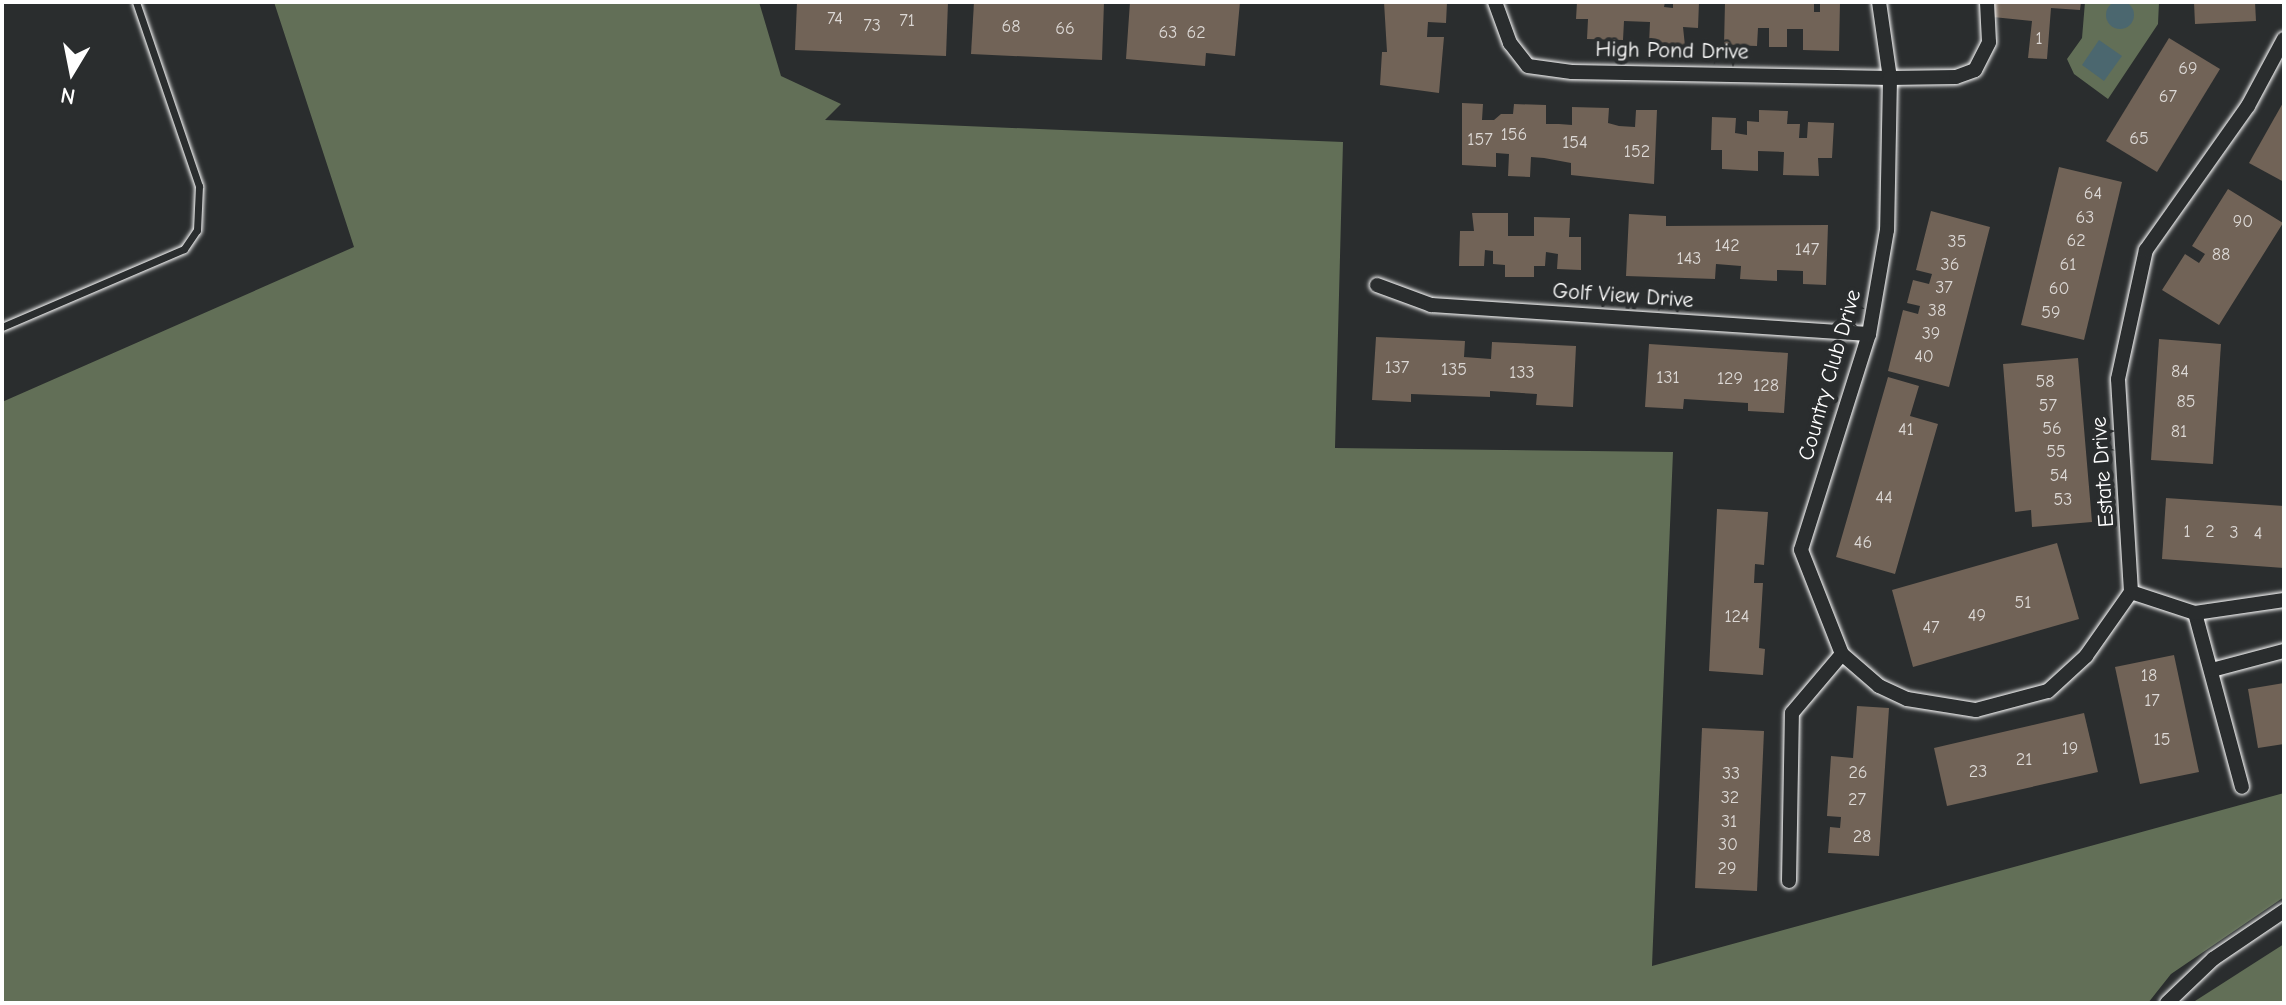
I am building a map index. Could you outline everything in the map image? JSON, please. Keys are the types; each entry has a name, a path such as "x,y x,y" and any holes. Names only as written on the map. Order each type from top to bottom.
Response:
{"street":[{"name":"High Pond Drive","path":"1495,2 1510,43 1528,66 1572,72 1890,78"},
{"name":"Country Club Drive","path":"1842,654 1801,550 1869,334 1887,230 1890,78 1879,2"},
{"path":"1890,78 1956,77 1975,70 1989,42 1987,2"},
{"name":"Estate Drive","path":"2131,592 2118,379 2146,250 2248,106 2284,39"},
{"name":"Golf View Drive","path":"1377,285 1431,305 1869,334"},
{"path":"1789,881 1792,713 1842,654 1879,686 1907,699 1976,710 2048,691 2086,656 2131,592 2195,613 2284,600"},
{"path":"2195,613 2242,787"},
{"path":"2212,670 2284,651"},
{"path":"2167,1003 2213,959 2284,911"}],"lane":[{"path":"2,327 184,249 197,230 199,186 136,2"}],"green space":[{"path":"274,2 759,2 781,76 841,104 825,120 1343,142 1335,448 1673,452 1652,966 2284,793 2284,897 2171,974 2148,1003 2,1003 2,402 354,247"},
{"path":"2085,2 2159,2 2158,24 2108,99 2074,74 2067,59 2082,38"},
{"path":"2284,944 2284,1003 2194,1003 2195,1001"}],"water":[{"path":"2120,1 2130,5 2134,15 2130,25 2120,29 2110,25 2106,15 2110,5"},
{"path":"2099,40 2122,56 2104,81 2082,65"}],"building":[{"path":"797,2 948,2 946,56 795,50"},
{"path":"974,2 1104,2 1102,60 971,54"},
{"path":"1130,2 1240,2 1235,56 1206,53 1205,66 1126,59"},
{"path":"1384,2 1447,2 1446,23 1428,22 1427,37 1444,37 1439,93 1380,85 1382,52 1387,52"},
{"path":"1577,2 1665,2 1664,7 1673,8 1673,2 1699,2 1698,28 1683,27 1685,46 1649,44 1650,22 1624,21 1623,40 1587,39 1588,19 1576,19"},
{"path":"1725,2 1814,2 1814,12 1820,12 1820,2 1840,2 1839,51 1803,50 1803,29 1787,29 1787,47 1769,47 1769,28 1758,28 1757,46 1724,45"},
{"path":"1995,2 2081,2 2080,10 2051,8 2047,59 2028,58 2032,21 1993,17"},
{"path":"2194,2 2255,2 2256,21 2195,24"},
{"path":"2169,38 2220,69 2157,172 2106,141"},
{"path":"2284,101 2284,182 2249,163"},
{"path":"1462,103 1483,104 1482,120 1513,114 1514,104 1546,105 1546,124 1572,125 1572,107 1609,108 1608,123 1635,127 1636,110 1657,110 1654,184 1571,175 1571,163 1531,157 1530,177 1508,176 1509,154 1496,153 1496,167 1462,165"},
{"path":"1759,110 1788,111 1787,124 1800,124 1799,138 1807,138 1808,122 1834,123 1832,158 1818,158 1819,176 1783,175 1784,152 1758,151 1758,171 1722,169 1722,150 1711,150 1712,117 1736,118 1735,133 1747,135 1747,121 1759,122"},
{"path":"2059,167 2122,182 2084,340 2021,325"},
{"path":"2228,189 2283,223 2219,325 2162,290 2185,254 2199,263 2205,254 2192,246"},
{"path":"1931,211 1990,227 1949,387 1888,371 1903,310 1918,314 1920,306 1907,303 1913,280 1929,284 1932,274 1916,270"},
{"path":"1472,213 1508,213 1508,236 1534,236 1534,217 1570,218 1569,237 1581,237 1581,270 1557,269 1558,254 1546,252 1545,266 1534,266 1534,277 1505,277 1505,265 1493,264 1493,251 1485,250 1484,266 1459,266 1460,231 1474,231"},
{"path":"1629,214 1666,216 1666,226 1828,225 1826,285 1803,284 1803,271 1777,270 1777,281 1740,279 1741,266 1716,264 1715,279 1626,276"},
{"path":"1376,337 1465,341 1464,357 1491,359 1492,342 1576,346 1573,407 1536,405 1537,394 1490,391 1490,397 1411,394 1411,402 1372,400"},
{"path":"2159,339 2221,344 2213,464 2151,460"},
{"path":"1649,344 1788,353 1784,413 1748,411 1748,403 1684,399 1683,409 1645,407"},
{"path":"2078,358 2092,522 2032,527 2031,510 2015,512 2003,364"},
{"path":"1888,377 1919,386 1910,416 1938,424 1895,574 1836,557"},
{"path":"2166,498 2284,506 2284,568 2162,559"},
{"path":"1717,509 1768,512 1764,565 1755,564 1754,583 1763,583 1759,648 1765,649 1763,675 1709,671"},
{"path":"2057,543 2079,619 1913,667 1892,590"},
{"path":"2174,655 2199,772 2140,784 2115,667"},
{"path":"2284,683 2284,744 2258,748 2248,689"},
{"path":"1857,706 1889,708 1879,856 1828,853 1830,827 1840,828 1841,817 1827,816 1831,756 1853,758"},
{"path":"2084,713 2098,772 1947,806 1934,748"},
{"path":"1702,728 1764,731 1757,891 1695,888"}]}
